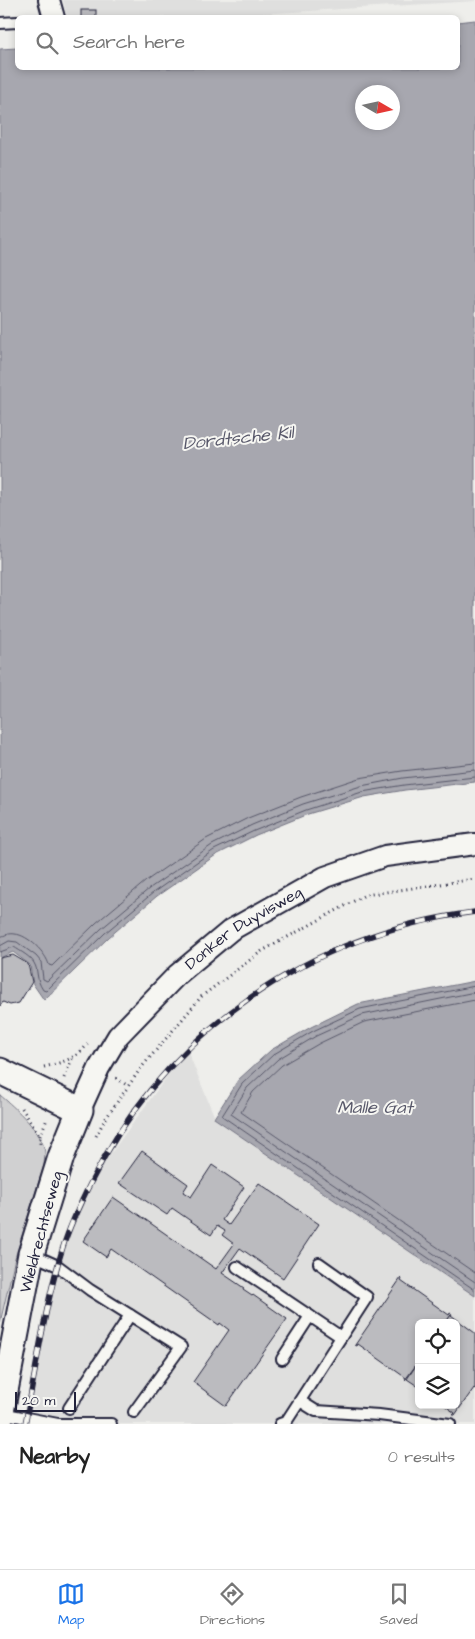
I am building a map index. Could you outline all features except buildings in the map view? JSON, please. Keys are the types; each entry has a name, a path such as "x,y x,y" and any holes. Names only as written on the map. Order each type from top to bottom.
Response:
{"street":[{"path":"49,0 53,15"},
{"name":"Donker Duyvisweg","path":"80,1110 118,1036 177,975 231,930 325,877 385,856 475,844"},
{"path":"0,1071 80,1110"},
{"name":"Wieldrechtseweg","path":"0,1417 31,1254 61,1157 80,1110"}],"lane":[{"path":"0,23 15,22"},
{"path":"31,1254 58,1266 90,1290 181,1347 134,1412"},
{"path":"280,1424 286,1422 367,1297 318,1263"},
{"path":"237,1267 341,1337"},
{"path":"70,1408 130,1315"},
{"path":"282,1359 310,1316"},
{"path":"300,1401 316,1411 379,1415 450,1424"},
{"path":"1,1413 58,1424 111,1424"}],"path":[{"name":"Donker Duyvisweg","path":"128,1086 202,996 262,951 365,895 475,879"}],"shaded area":[{"path":"63,0 475,0 243,15 66,15"},
{"path":"187,1049 215,1118 475,1296 475,1424 25,1424 46,1320 70,1231 95,1175"},
{"path":"0,1095 34,1129 40,1137 45,1153 44,1165 15,1258 0,1323"}],"water":[{"name":"Dordtsche Kil","path":"475,20 475,782 364,797 308,814 256,835 216,855 157,896 109,937 44,1000 33,984 30,965 13,952 0,958 0,49 15,48 15,70 460,70 460,22"},
{"name":"Malle Gat","path":"475,981 475,1296 214,1118 238,1080 271,1050 311,1027 358,1004"}],"railway":[{"path":"25,1424 51,1290 69,1231 90,1184 121,1130 158,1081 201,1037 248,999 300,967 355,942 414,924 475,912"}]}
